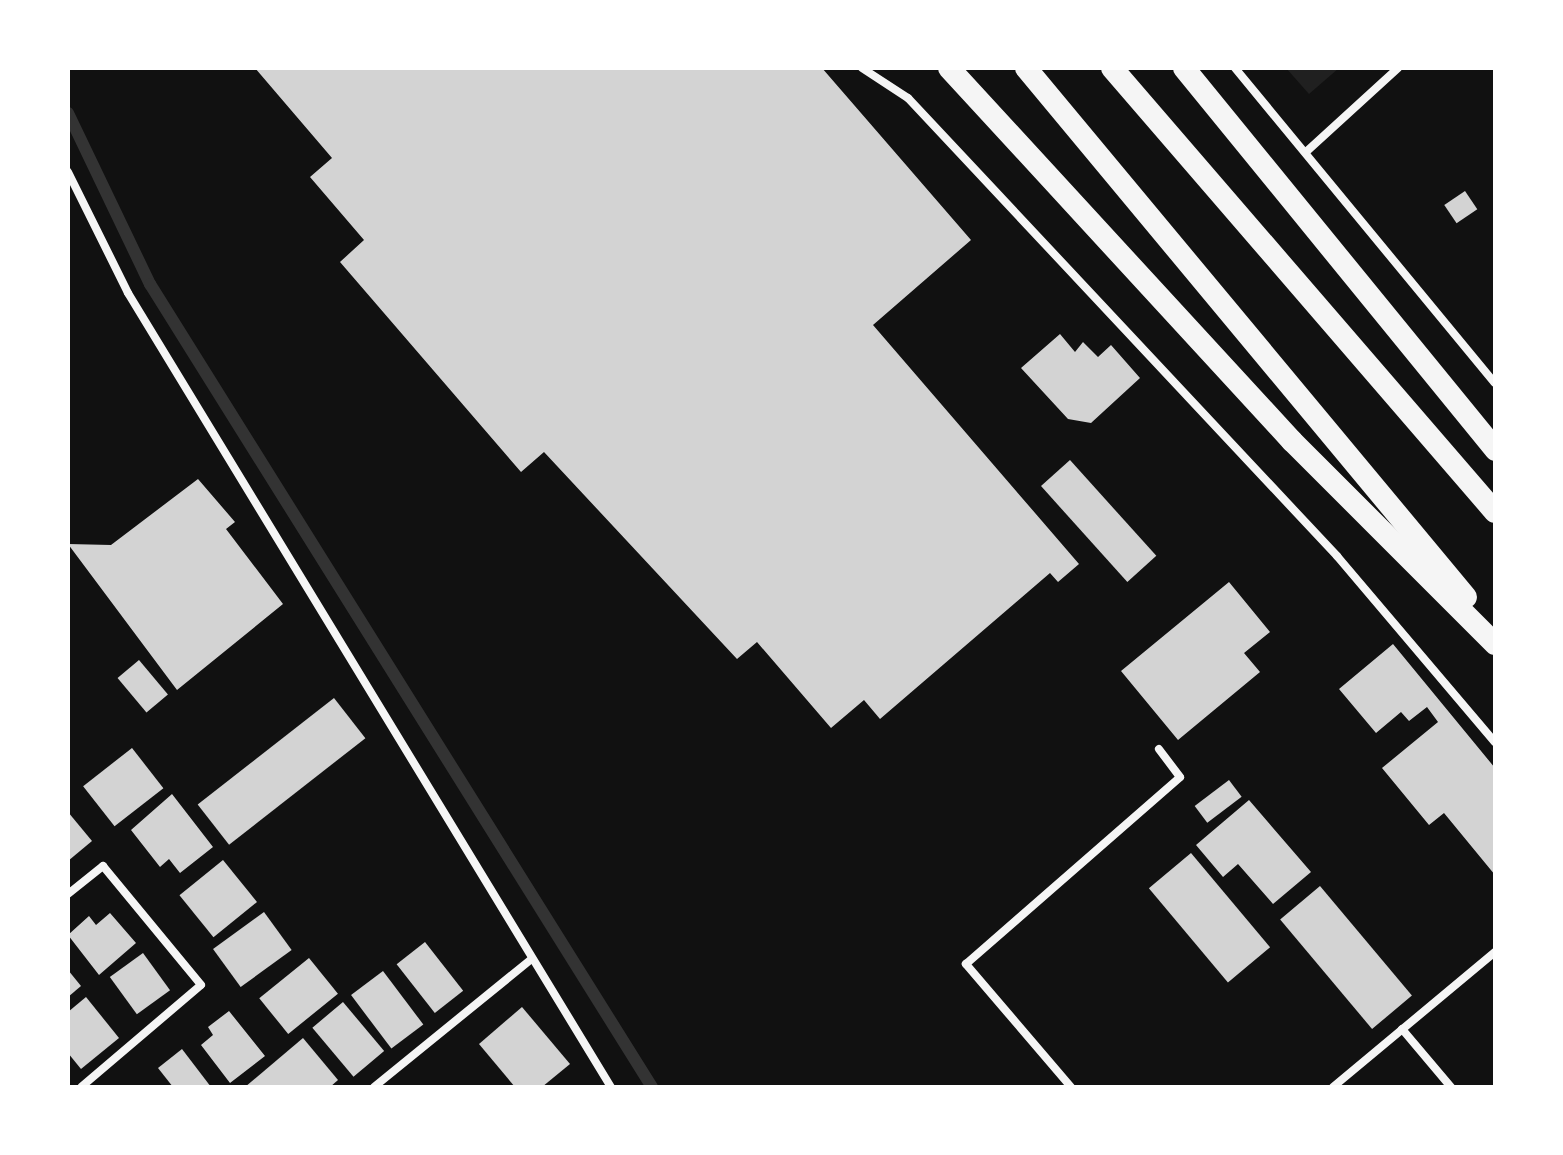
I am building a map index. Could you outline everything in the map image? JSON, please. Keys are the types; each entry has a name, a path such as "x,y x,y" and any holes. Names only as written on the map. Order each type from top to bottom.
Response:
{"highway":[{"path":"949,68 1292,441 1495,644"},
{"path":"1026,68 1495,632"},
{"path":"1112,68 1495,512"},
{"path":"1184,68 1495,450"}],"street":[{"path":"862,68 908,98 1337,556 1495,742"},
{"path":"1235,68 1495,383"},
{"path":"1306,152 1398,68"},
{"path":"68,172 128,293 530,960 611,1087"},
{"path":"1071,1087 966,964 1180,777 1159,749"},
{"path":"68,894 103,866 201,985 81,1087"},
{"path":"1333,1087 1495,952"},
{"path":"374,1087 530,960"},
{"path":"1402,1029 1451,1087"}],"shaded area":[{"path":"1286,68 1339,68 1309,94"}],"building":[{"path":"255,68 822,68 971,240 873,325 1079,564 1058,582 1050,573 880,719 864,700 831,728 757,642 737,659 544,452 521,472 340,262 364,240 310,177 332,158"},
{"path":"1465,191 1477,209 1457,223 1444,205"},
{"path":"1060,334 1075,352 1083,342 1098,357 1111,345 1140,378 1091,423 1068,419 1021,368"},
{"path":"1070,460 1156,556 1127,582 1041,486"},
{"path":"198,479 235,522 226,529 283,604 177,690 68,544 111,545"},
{"path":"1229,582 1270,632 1244,653 1260,672 1178,740 1121,671"},
{"path":"1393,644 1495,768 1495,875 1444,813 1429,825 1382,768 1438,722 1427,707 1409,721 1401,712 1376,733 1339,689"},
{"path":"139,660 168,694 146,712 118,678"},
{"path":"334,698 365,738 229,845 198,805"},
{"path":"132,748 163,788 115,826 83,786"},
{"path":"1229,780 1242,797 1207,823 1195,806"},
{"path":"172,794 213,847 180,873 169,859 160,867 131,830"},
{"path":"1249,800 1311,872 1273,904 1238,864 1223,877 1196,845"},
{"path":"68,812 92,841 68,861"},
{"path":"1191,853 1270,947 1228,983 1149,888"},
{"path":"223,860 257,902 213,937 179,895"},
{"path":"1320,886 1412,996 1372,1029 1280,919"},
{"path":"264,912 292,950 241,987 213,949"},
{"path":"110,913 136,943 99,975 68,935 89,916 96,925"},
{"path":"425,942 463,991 435,1013 397,964"},
{"path":"143,953 170,990 137,1014 110,977"},
{"path":"309,958 338,994 288,1034 259,998"},
{"path":"68,970 81,986 68,997"},
{"path":"383,971 423,1025 391,1049 351,995"},
{"path":"86,997 119,1038 81,1069 68,1053 68,1012"},
{"path":"343,1002 384,1051 353,1077 312,1028"},
{"path":"522,1007 570,1064 542,1087 515,1087 479,1044"},
{"path":"229,1011 265,1056 230,1083 201,1045 213,1035 208,1027"},
{"path":"303,1038 338,1080 330,1087 245,1087"},
{"path":"182,1049 211,1087 173,1087 158,1068"}],"waterway":[{"path":"68,113 150,284 652,1087"}]}
